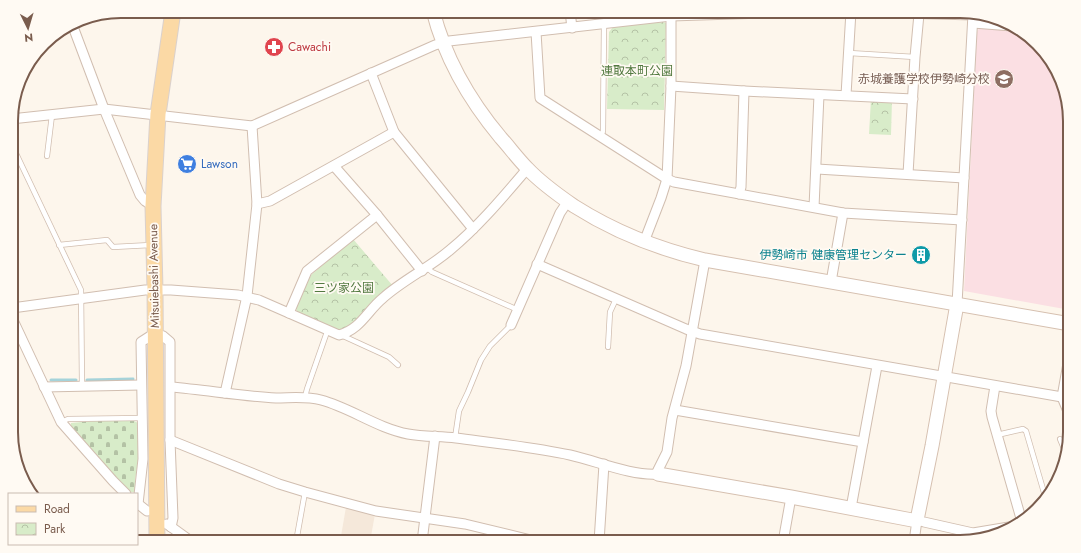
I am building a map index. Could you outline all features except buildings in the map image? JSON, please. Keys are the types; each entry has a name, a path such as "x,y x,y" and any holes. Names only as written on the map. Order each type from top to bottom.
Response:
{"main road":[{"name":"Mitsuiebashi Avenue","path":"157,535 153,206 158,114 172,18"}],"street":[{"path":"435,18 443,42 458,74 477,107 527,169 568,202 608,226 644,242 680,254 706,260 1063,323"},
{"path":"571,18 572,28"},
{"path":"18,117 104,108 252,126 443,42 572,28 644,18"},
{"path":"644,242 667,180 671,18"},
{"path":"846,95 850,18"},
{"path":"908,174 915,57 920,18"},
{"path":"915,535 957,304 973,19"},
{"path":"74,30 104,108 140,195 145,201 153,206"},
{"path":"536,32 540,98 667,180 843,213 962,220"},
{"path":"371,73 394,132 473,229"},
{"path":"670,86 913,99"},
{"path":"739,194 741,187 744,91"},
{"path":"814,207 820,95"},
{"path":"226,392 247,296 257,204 252,126"},
{"path":"257,204 270,201 394,132"},
{"path":"334,166 424,269"},
{"path":"18,307 155,290 247,296 339,334 349,332 364,319 382,298 450,250 473,229 486,217 527,169"},
{"path":"817,170 964,178"},
{"path":"511,325 560,214 568,202"},
{"path":"831,282 843,213"},
{"path":"289,313 307,271 377,215"},
{"path":"658,474 658,470 667,452 693,332 706,260"},
{"path":"538,264 693,332 876,366 1062,397 1063,391"},
{"path":"18,331 61,422 125,493"},
{"path":"147,511 138,504 143,459 141,342 155,340 163,336 170,342 170,440 173,518 169,526 182,535"},
{"path":"851,508 876,366"},
{"path":"44,387 82,385 141,385"},
{"path":"995,386 991,411 1020,515"},
{"path":"171,387 276,398 305,397 339,406 373,422 407,434 455,438 558,453 641,473 658,474 790,497 917,520 972,532 996,529"},
{"path":"675,410 863,442"},
{"path":"423,535 435,436"},
{"path":"170,440 279,484 305,492 376,511 465,524 510,535"},
{"path":"599,535 604,464"},
{"path":"784,535 790,497"}],"lane":[{"path":"601,137 603,131 604,24"},
{"path":"848,53 915,57"},
{"path":"47,156 52,114"},
{"path":"18,158 81,290 82,385"},
{"path":"60,245 107,240 113,247 154,245"},
{"path":"424,269 518,310"},
{"path":"608,347 610,312 616,299"},
{"path":"455,438 459,411 481,360 490,346 511,325"},
{"path":"305,397 328,329"},
{"path":"339,334 389,357 398,365"},
{"path":"61,422 68,419 142,418"},
{"path":"997,435 1023,429 1026,431 1044,492"},
{"path":"1060,439 1062,444"},
{"path":"297,535 305,492"}],"shaded area":[{"path":"979,28 1006,29 1023,39 1042,58 1055,82 1062,108 1063,121 1063,309 964,291 977,32"},
{"path":"346,507 375,514 371,535 341,535"}],"green space":[{"name":"連取本町公園","path":"663,22 666,23 664,110 607,109 609,32 613,27"},
{"path":"871,99 892,100 891,135 869,134"},
{"name":"三ツ家公園","path":"353,239 393,286 382,292 351,325 339,330 297,312 296,307 311,275"},
{"path":"93,421 134,421 138,423 138,462 135,492 131,492 113,474 71,426 71,423"}],"waterway":[{"path":"87,380 133,379"},
{"path":"51,380 76,380"}],"place":[{"name":"Cawachi","path":"274,47"},
{"name":"赤城養護学校伊勢崎分校","path":"1004,79"},
{"name":"Lawson","path":"187,164"},
{"name":"伊勢崎市 健康管理センター","path":"921,255"}]}
